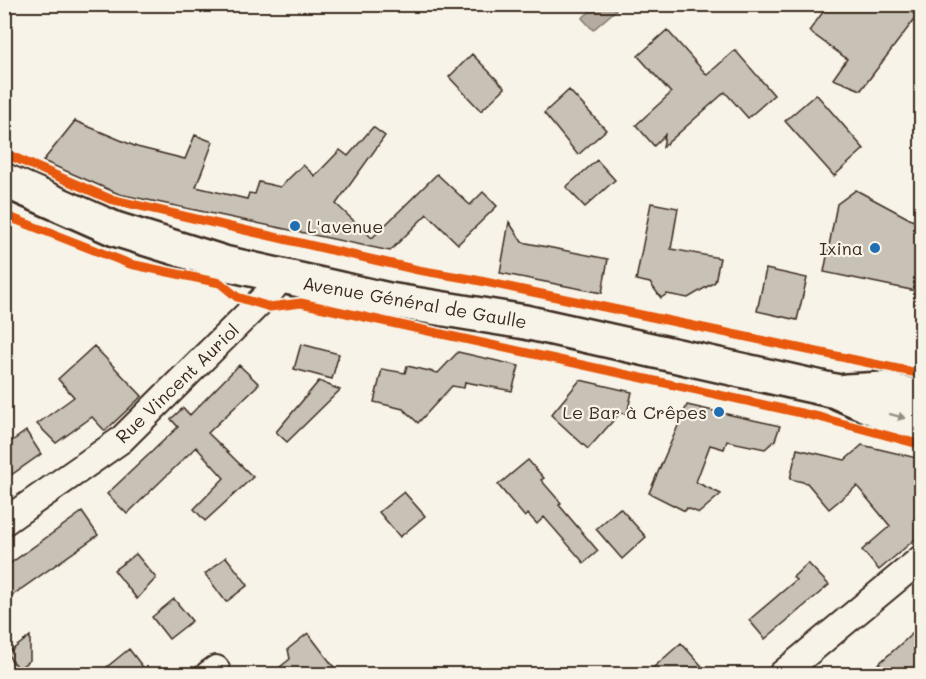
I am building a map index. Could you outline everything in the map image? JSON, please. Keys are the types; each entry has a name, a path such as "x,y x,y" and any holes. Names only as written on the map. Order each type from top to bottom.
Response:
{"main road":[{"name":"Avenue Général de Gaulle","path":"4,180 125,233 212,260 408,303 525,322 835,391 885,413 921,423"},
{"name":"Avenue Général de Gaulle","path":"835,391 884,389 921,398"}],"street":[{"name":"Rue Vincent Auriol","path":"4,522 121,440 268,294 282,277"},
{"path":"782,675 921,558"}],"shaded area":[{"path":"598,5 611,5 616,10 593,30 582,18"}],"building":[{"path":"829,4 902,4 917,16 861,90 833,79 847,59 809,31"},
{"path":"667,30 707,75 735,50 774,95 748,118 725,92 663,147 665,135 654,146 636,125 671,93 638,56"},
{"path":"472,54 505,88 481,111 449,77"},
{"path":"569,90 606,130 578,155 544,113"},
{"path":"816,94 864,149 834,176 785,121"},
{"path":"75,121 137,147 185,159 195,135 213,142 196,187 247,199 249,193 255,194 259,182 280,187 303,165 315,176 340,150 348,156 373,127 385,136 336,204 372,238 437,174 470,205 483,192 497,206 458,244 427,214 390,251 119,194 43,161"},
{"path":"597,160 615,180 585,207 566,187"},
{"name":"Ixina","path":"856,190 921,225 921,292 824,272 837,204"},
{"path":"651,203 678,208 671,249 720,258 715,282 688,298 667,294 661,298 650,283 636,280"},
{"path":"509,222 522,242 608,259 602,293 500,273"},
{"path":"766,269 807,278 797,320 757,311"},
{"path":"301,344 339,354 332,379 294,369"},
{"path":"94,346 142,396 105,431 92,417 56,443 37,424 74,397 58,379"},
{"path":"458,352 519,366 512,391 465,382 464,388 452,386 418,423 403,409 374,402 382,369 405,373 407,366 438,373"},
{"path":"239,365 259,384 208,433 253,477 205,521 194,509 224,478 196,447 127,514 107,494 178,427 171,419 183,408 190,415"},
{"path":"580,380 632,392 627,414 620,413 588,449 551,415"},
{"path":"319,381 340,390 287,442 276,432"},
{"path":"687,405 780,426 775,440 765,449 727,441 724,449 710,445 696,482 721,494 699,513 687,508 685,511 649,493"},
{"path":"26,431 41,454 4,480 4,447"},
{"path":"862,445 921,459 921,534 879,570 862,550 890,526 857,486 829,509 807,483 790,479 797,449 845,460"},
{"path":"528,460 544,478 541,480 561,503 559,505 598,551 584,563 544,517 537,524 528,514 525,517 498,485"},
{"path":"404,492 425,516 400,537 379,512"},
{"path":"620,508 646,537 622,559 596,529"},
{"path":"82,512 98,535 4,601 4,568"},
{"path":"136,554 156,578 137,599 114,570"},
{"path":"226,557 248,585 226,602 205,574"},
{"path":"808,563 829,585 765,639 749,620 796,580 793,577"},
{"path":"174,599 192,621 169,639 152,617"},
{"path":"921,626 921,675 866,675"},
{"path":"308,633 340,675 270,675 290,659 288,649"},
{"path":"30,636 30,660 18,669 7,654"},
{"path":"681,643 710,675 645,675"},
{"path":"129,649 149,675 97,675"}],"cycle path":[{"path":"4,153 110,199 418,270 471,279 922,374"},
{"path":"4,215 130,264 220,283 237,297 270,307 301,303 819,417 922,445"}],"place":[{"name":"L'avenue","path":"295,226"},
{"name":"Ixina","path":"875,248"},
{"name":"Le Bar à Crêpes","path":"719,412"}]}
